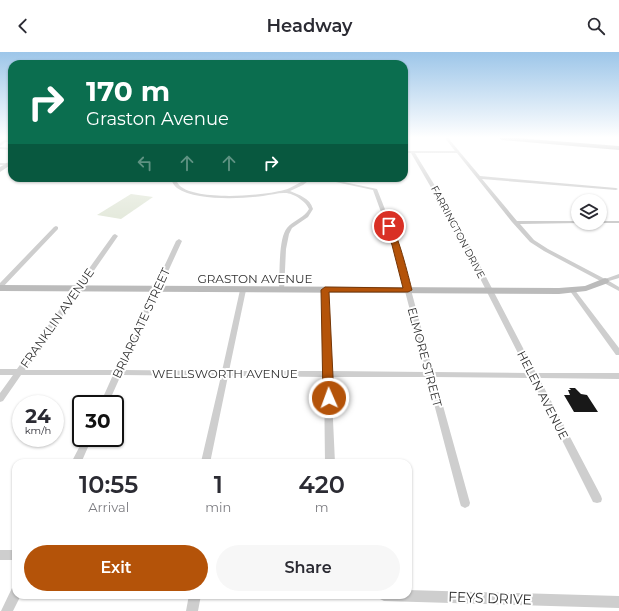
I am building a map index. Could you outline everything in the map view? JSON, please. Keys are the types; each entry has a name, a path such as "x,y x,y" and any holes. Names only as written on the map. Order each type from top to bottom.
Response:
{"street":[{"name":"FARRINGTON DRIVE","path":"420,164 453,221 490,291"},
{"path":"468,164 526,235 537,245 619,289"},
{"path":"478,177 616,189"},
{"path":"174,182 184,190 217,197 258,197 286,191 305,182"},
{"name":"ELMORE STREET","path":"339,182 375,189 396,245 465,503"},
{"path":"282,290 286,234 292,226 306,216 311,209 311,206 306,202 286,191"},
{"path":"516,223 571,222"},
{"path":"607,222 619,222"},
{"path":"0,288 56,228"},
{"name":"FRANKLIN AVENUE","path":"0,399 115,236"},
{"name":"BRIARGATE STREET","path":"108,395 179,242"},
{"path":"604,281 619,276"},
{"name":"GRASTON AVENUE","path":"0,288 490,291 572,290 586,288 604,281"},
{"path":"207,459 243,290"},
{"path":"325,290 330,459"},
{"path":"572,290 619,352"},
{"name":"HELEN AVENUE","path":"490,291 597,499"},
{"name":"WELLSWORTH AVENUE","path":"0,372 619,376"},
{"path":"78,459 84,447"},
{"path":"0,555 12,555"},
{"name":"FEYS DRIVE","path":"412,596 619,602"},
{"path":"7,611 13,599"},
{"path":"192,611 194,599"}],"shaded area":[{"path":"131,194 153,197 121,219 97,215"}],"building":[{"path":"569,388 575,388 581,394 587,395 598,412 574,412 564,395 570,395 568,390 571,390"}],"route":[{"path":"329,398 325,290 408,290 396,245 389,226"}]}
